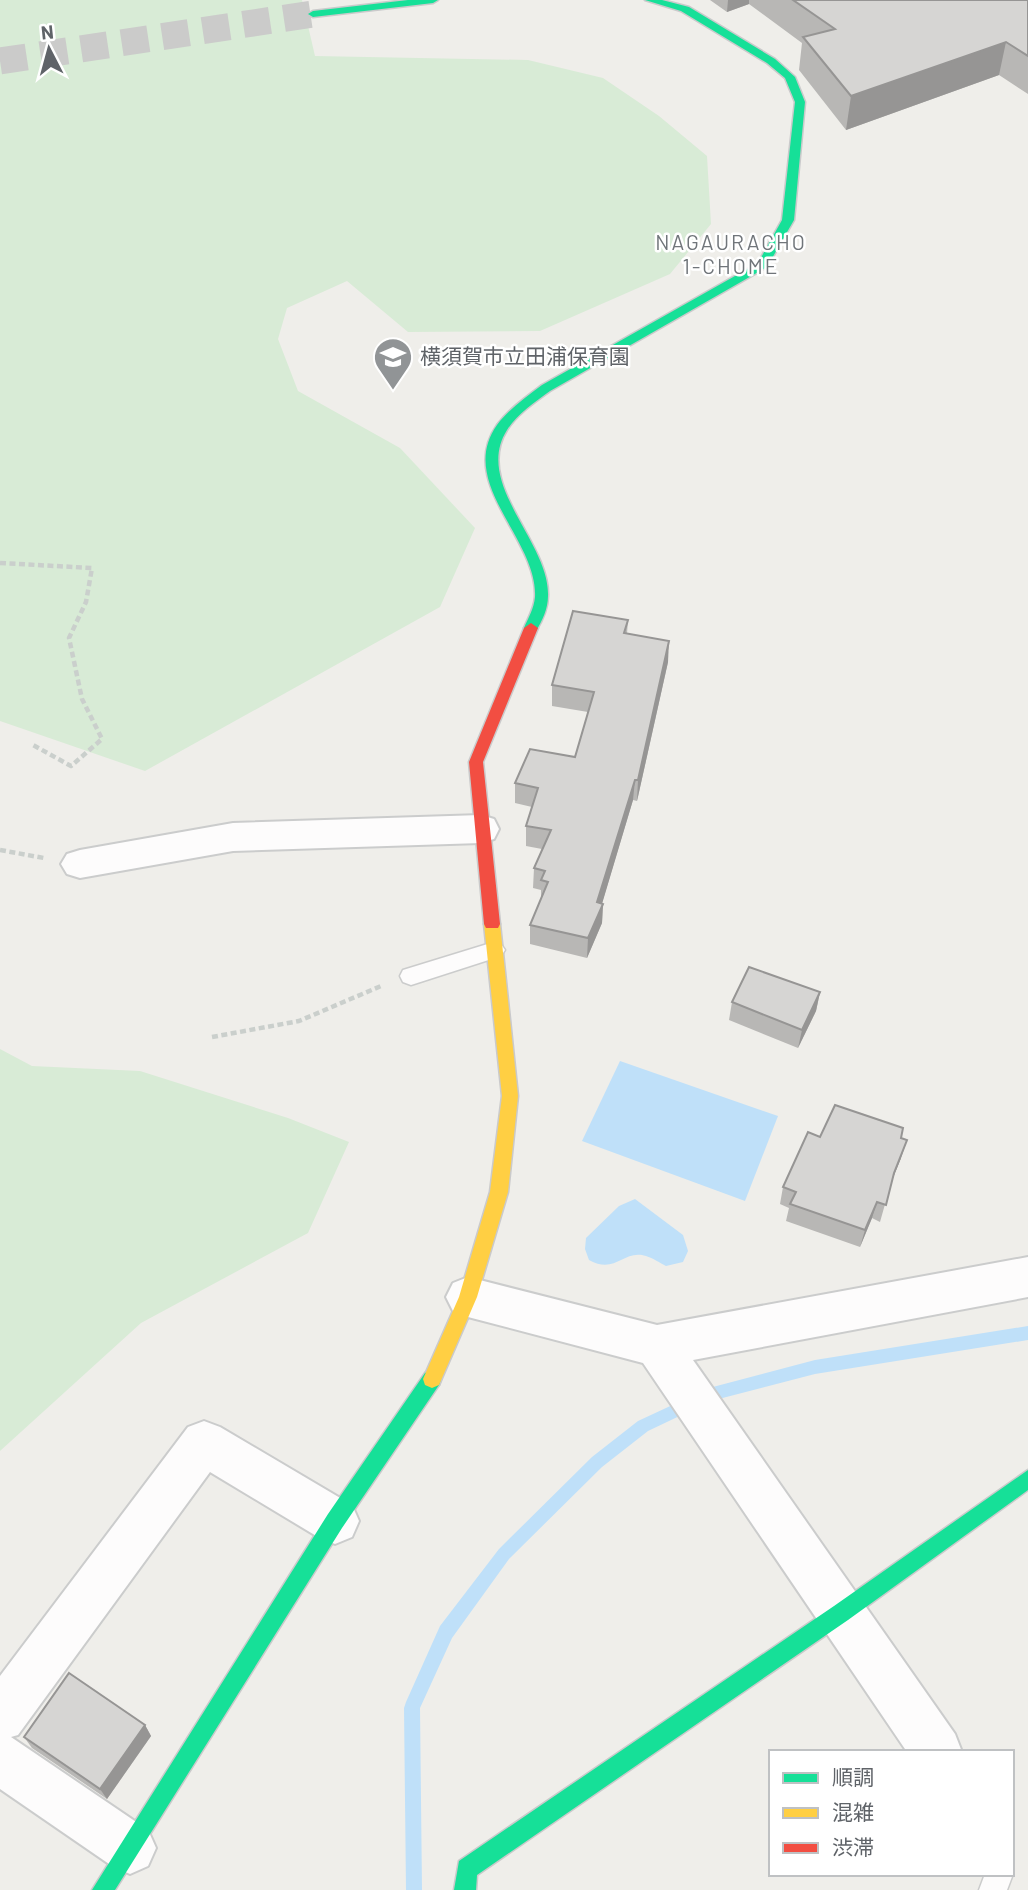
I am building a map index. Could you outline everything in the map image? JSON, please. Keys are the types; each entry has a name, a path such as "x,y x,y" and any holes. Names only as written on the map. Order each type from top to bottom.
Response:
{"street":[{"path":"313,14 433,0"},
{"path":"103,1890 335,1521 428,1387 468,1297 499,1192 510,1096 476,762 541,603 538,571 490,470 492,447 500,430 521,405 546,388 763,265 788,220 800,102 790,78 771,61 685,9 650,0"},
{"path":"80,864 233,837 481,829"},
{"path":"468,1297 657,1346 1028,1277"},
{"path":"657,1346 936,1750"},
{"path":"0,1717 204,1443 335,1521"},
{"path":"466,1890 467,1869 841,1613 1028,1479"},
{"path":"0,1758 130,1847"}],"lane":[{"path":"411,976 494,950"}],"path":[{"path":"0,563 92,568 86,602 69,638 82,699 102,739 71,766 33,745"},
{"path":"212,1037 299,1021 379,986 411,976"}],"green space":[{"path":"0,0 302,0 315,56 528,60 603,78 659,116 707,156 711,224 670,274 540,331 408,332 347,281 287,308 278,339 298,391 400,448 475,528 440,607 145,771 0,721"},
{"path":"0,1049 32,1066 140,1071 288,1118 349,1142 308,1233 141,1323 0,1451"}],"water":[{"path":"620,1061 778,1116 745,1201 582,1141"},
{"path":"635,1199 683,1235 688,1251 683,1262 666,1266 649,1257 638,1255 606,1265 589,1260 585,1249 586,1238 619,1206"}],"building":[{"path":"793,0 1028,0 1028,56 1006,42 851,96 803,37 835,29"},
{"path":"573,611 628,620 624,633 669,641 638,780 635,780 597,902 603,904 588,938 530,925 548,882 541,880 545,871 534,868 551,830 526,826 538,788 515,783 530,749 575,757 594,692 552,685"},
{"path":"749,967 820,992 802,1030 732,1002"},
{"path":"835,1105 903,1128 901,1138 907,1140 894,1173 886,1205 877,1202 865,1230 790,1204 796,1192 783,1187 808,1132 820,1137"},
{"path":"69,1673 145,1725 100,1789 24,1737"}],"waterway":[{"path":"414,1890 412,1708 446,1632 504,1554 597,1462 643,1426 709,1395 815,1367 1028,1333"}],"tunnel":[{"path":"0,61 313,14"}],"traffic: fast":[{"path":"313,14 433,0"},
{"path":"531,628 540,606 541,583 532,557 495,481 491,462 493,445 502,427 519,408 546,388 763,265 788,220 800,102 790,77 771,61 685,9 650,0"},
{"path":"103,1890 335,1521 432,1379"},
{"path":"465,1890 467,1869 841,1613 1028,1479"}],"traffic: slow":[{"path":"432,1379 468,1297 499,1192 510,1096 492,924"}],"traffic: jam":[{"path":"492,924 476,762 531,628"}],"place":[{"name":"横須賀市立田浦保育園","path":"393,391"}],"district":[{"name":"NAGAURACHO 1-CHOME","path":"731,255"}]}
